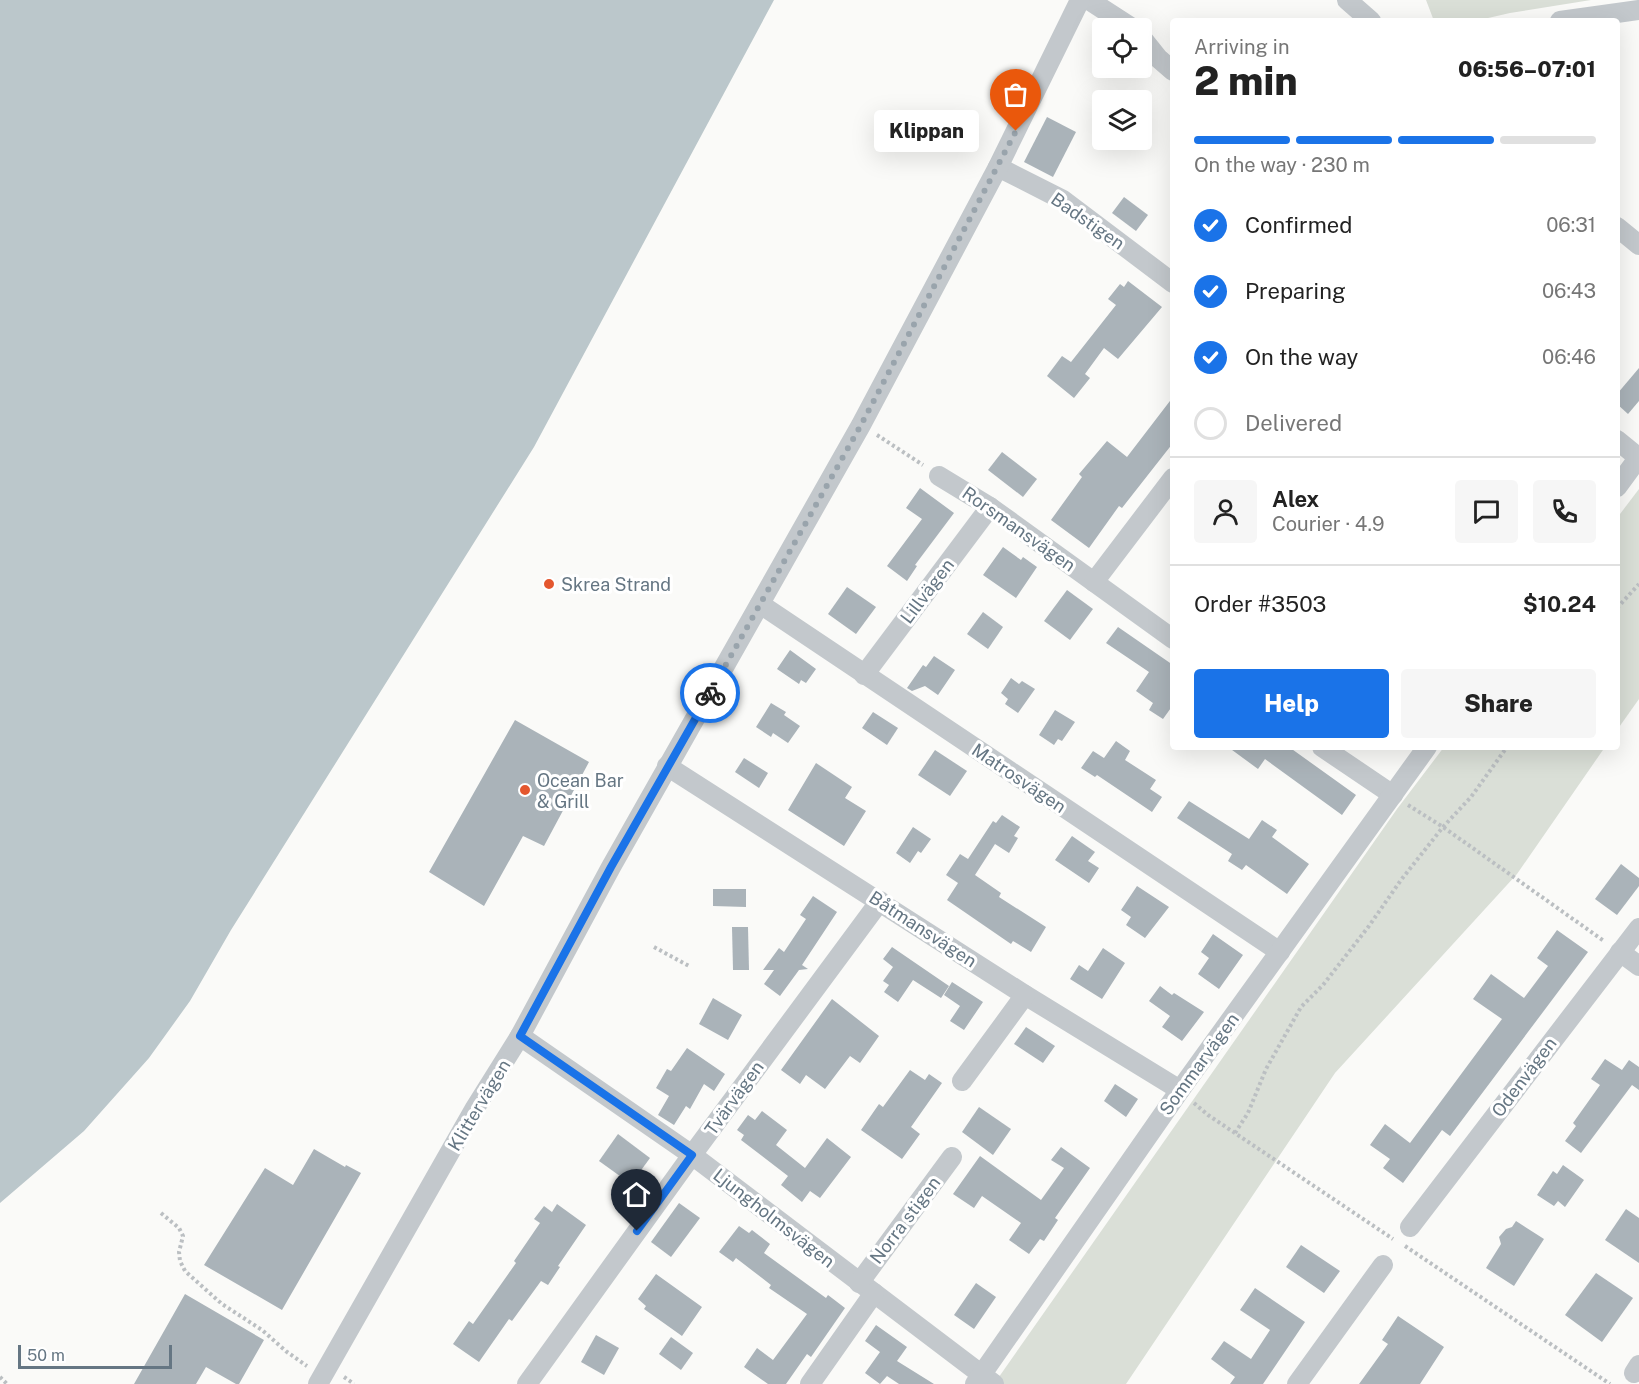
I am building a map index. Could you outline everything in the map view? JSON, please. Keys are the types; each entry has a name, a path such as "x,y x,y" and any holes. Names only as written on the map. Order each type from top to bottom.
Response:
{"street":[{"name":"Klittervägen","path":"321,1380 475,1108 520,1036 668,766 861,425 998,167 1080,0"},
{"path":"1089,0 1117,18"},
{"path":"1347,0 1368,18"},
{"path":"1582,18 1639,10"},
{"path":"1152,50 1170,68"},
{"name":"Badstigen","path":"998,167 1063,200 1170,281"},
{"path":"1620,229 1639,245"},
{"path":"1620,442 1639,458 1620,483"},
{"name":"Rorsmansvägen","path":"939,476 990,507 1170,637"},
{"path":"1094,582 1170,482"},
{"name":"Lillvägen","path":"864,675 990,507"},
{"name":"Matrosvägen","path":"760,604 1280,952"},
{"path":"1326,750 1393,795"},
{"name":"Sommarvägen","path":"983,1381 1180,1090 1425,750"},
{"name":"Båtmansvägen","path":"668,766 1025,995 1180,1090"},
{"name":"Tvärvägen","path":"527,1384 692,1155 880,901"},
{"name":"Odenvägen","path":"1410,1227 1639,928"},
{"path":"1620,952 1639,966"},
{"path":"962,1081 1025,995"},
{"name":"Ljungholmsvägen","path":"520,1036 692,1155 983,1381"},
{"name":"Norra stigen","path":"810,1384 866,1288 952,1158"},
{"path":"1297,1384 1383,1265"}],"path":[{"path":"861,425 939,476"},
{"path":"1620,605 1639,584"},
{"path":"1235,1133 1248,1113 1266,1069 1301,1007 1323,985 1443,827 1472,797 1505,750"},
{"path":"1393,795 1443,827 1620,952"},
{"path":"654,947 689,966"},
{"path":"161,1213 179,1228 183,1236 179,1252 185,1271 222,1304 262,1330 321,1380"},
{"path":"1383,1265 1394,1259 1410,1238 1410,1227"},
{"path":"0,1377 7,1384"}],"shaded area":[{"path":"0,0 774,0 534,447 231,930 190,1001 149,1058 84,1131 0,1203"},
{"path":"1426,0 1591,0 1488,18 1433,18"},
{"path":"1639,489 1639,699 1620,726 1620,514"},
{"path":"1442,750 1603,750 1517,874 1335,1073 1126,1384 994,1384 1397,809"}],"building":[{"path":"1047,117 1076,132 1053,177 1024,162"},
{"path":"1124,197 1148,215 1136,231 1112,213"},
{"path":"1128,281 1162,307 1118,359 1104,348 1085,374 1090,378 1074,398 1047,376 1062,356 1071,362 1116,305 1108,299 1120,284 1124,287"},
{"path":"1639,368 1639,401 1628,414 1620,407 1620,390"},
{"path":"1170,401 1170,447 1122,508 1119,506 1089,548 1051,520 1082,477 1079,474 1107,441 1127,457"},
{"path":"1002,452 1037,479 1023,497 988,470"},
{"path":"920,488 954,513 915,565 917,566 907,581 887,566 922,519 906,508"},
{"path":"1003,547 1021,560 1023,557 1037,567 1016,598 983,575"},
{"path":"847,587 876,607 856,634 828,614"},
{"path":"1067,590 1093,609 1070,640 1044,621"},
{"path":"983,612 1003,627 988,649 967,634"},
{"path":"1118,627 1170,663 1170,709 1163,719 1149,710 1153,703 1136,691 1149,672 1106,643"},
{"path":"790,650 816,669 806,683 801,680 799,684 777,669"},
{"path":"934,656 955,670 938,695 925,686 912,691 907,688 923,665 926,667"},
{"path":"1011,678 1019,684 1022,681 1035,689 1018,713 1005,704 1008,699 1001,693"},
{"path":"771,703 786,712 784,715 800,726 788,743 773,733 771,737 756,727"},
{"path":"1055,710 1075,722 1062,741 1058,739 1054,745 1039,735"},
{"path":"873,712 898,728 887,745 862,728"},
{"name":"Ocean Bar & Grill","path":"515,720 589,762 544,846 523,836 484,906 429,872"},
{"path":"1116,741 1130,751 1125,760 1156,780 1150,789 1162,797 1152,812 1097,775 1095,777 1081,768 1093,751 1104,758"},
{"path":"935,750 967,771 950,796 918,775"},
{"path":"1232,750 1293,750 1356,795 1342,815 1265,759 1258,769"},
{"path":"744,758 768,773 759,788 735,772"},
{"path":"816,763 852,787 845,798 866,811 844,846 788,810"},
{"path":"1189,801 1249,839 1262,820 1277,830 1272,837 1309,864 1287,894 1246,865 1242,870 1228,861 1232,854 1177,818"},
{"path":"1002,815 1020,827 1014,836 1018,838 1009,853 995,844 975,875 1001,893 999,897 1046,927 1031,952 1013,941 1011,944 947,900 958,883 946,875 960,854 968,859 993,821 996,823"},
{"path":"913,827 931,839 921,853 918,851 910,863 896,853"},
{"path":"1072,836 1095,852 1088,861 1099,868 1089,883 1055,860"},
{"path":"1621,864 1639,878 1639,886 1617,915 1595,899"},
{"path":"1137,886 1169,907 1145,938 1126,925 1131,917 1121,910"},
{"path":"713,889 746,889 746,907 713,906"},
{"path":"813,896 837,912 802,965 808,969 799,970 780,996 764,984 774,970 763,970 779,948 784,952 806,919 800,915"},
{"path":"732,927 748,927 749,970 733,970"},
{"path":"1557,930 1588,952 1450,1136 1442,1130 1403,1183 1383,1168 1390,1159 1370,1145 1385,1124 1410,1143 1502,1019 1473,999 1491,974 1524,998 1548,966 1537,958"},
{"path":"1213,934 1243,955 1219,989 1198,974 1209,958 1201,952"},
{"path":"892,947 949,986 941,998 913,980 898,1002 884,992 889,985 883,981 893,967 883,959"},
{"path":"1103,948 1125,963 1102,999 1070,979 1079,965 1088,971"},
{"path":"952,982 983,1002 964,1030 950,1021 960,1006 944,995"},
{"path":"1160,986 1204,1012 1182,1041 1162,1027 1170,1016 1149,1001"},
{"path":"713,998 742,1015 728,1040 699,1024"},
{"path":"832,999 879,1036 860,1063 850,1056 825,1089 806,1075 800,1084 781,1070"},
{"path":"1026,1027 1055,1046 1043,1063 1014,1044"},
{"path":"687,1048 725,1074 714,1091 704,1084 690,1109 686,1106 674,1125 658,1115 669,1096 656,1088 667,1069 671,1071"},
{"path":"1605,1059 1622,1070 1629,1060 1639,1067 1639,1090 1632,1085 1581,1153 1565,1141 1576,1126 1573,1123 1600,1085 1591,1079"},
{"path":"910,1070 925,1080 929,1074 942,1083 911,1127 920,1134 902,1159 861,1130 879,1104 883,1107"},
{"path":"1115,1084 1138,1099 1126,1117 1104,1101"},
{"path":"979,1107 1011,1129 993,1155 962,1132"},
{"path":"762,1111 787,1130 776,1145 805,1168 827,1138 851,1157 820,1198 810,1191 802,1202 781,1185 788,1176 741,1140 744,1135 737,1130 748,1115 755,1120"},
{"path":"618,1134 650,1158 631,1184 599,1161"},
{"path":"1061,1147 1090,1168 1055,1218 1058,1220 1044,1241 1040,1239 1029,1254 1009,1240 1021,1223 982,1196 974,1208 953,1194 980,1156 1041,1200 1064,1168 1051,1160"},
{"path":"314,1149 345,1167 346,1165 361,1173 282,1310 204,1265 265,1168 293,1185"},
{"path":"1563,1165 1584,1180 1565,1207 1558,1201 1554,1206 1537,1195 1553,1171 1557,1174"},
{"path":"679,1203 700,1218 671,1257 651,1242"},
{"path":"557,1204 586,1225 548,1285 541,1281 512,1321 509,1319 479,1362 453,1344 469,1321 473,1324 516,1263 514,1261 540,1223 534,1219 544,1206 552,1212"},
{"path":"1626,1209 1639,1218 1639,1263 1605,1240"},
{"path":"1516,1221 1544,1239 1514,1286 1486,1268 1501,1244 1499,1237"},
{"path":"739,1226 749,1233 752,1230 770,1244 764,1253 826,1298 828,1295 845,1308 811,1357 807,1354 786,1384 768,1384 744,1367 757,1348 773,1360 807,1314 769,1288 771,1285 736,1258 733,1262 719,1252"},
{"path":"1301,1245 1340,1271 1324,1293 1286,1267"},
{"path":"1596,1273 1633,1298 1602,1342 1565,1315"},
{"path":"656,1274 702,1307 682,1336 644,1309 646,1306 638,1299"},
{"path":"976,1283 996,1297 974,1329 954,1315"},
{"path":"1255,1288 1305,1322 1263,1384 1230,1384 1235,1377 1211,1359 1224,1341 1251,1359 1270,1330 1240,1310"},
{"path":"185,1294 264,1340 239,1384 206,1367 196,1384 134,1384"},
{"path":"1398,1316 1444,1347 1420,1384 1359,1384 1388,1344 1382,1340"},
{"path":"876,1325 907,1347 897,1361 934,1384 899,1384 887,1376 880,1384 865,1373 880,1352 865,1341"},
{"path":"596,1335 619,1348 604,1375 581,1362"},
{"path":"671,1337 693,1353 681,1370 659,1354"}],"way so far":[{"path":"710,693 861,425 1016,131"}],"place":[{"name":"Klippan","path":"1016,131"},
{"name":"Skrea Strand","path":"549,584"},
{"name":"Ocean Bar & Grill","path":"525,790"}],"route":[{"path":"637,1231 692,1155 520,1036 611,867 710,693"}]}
